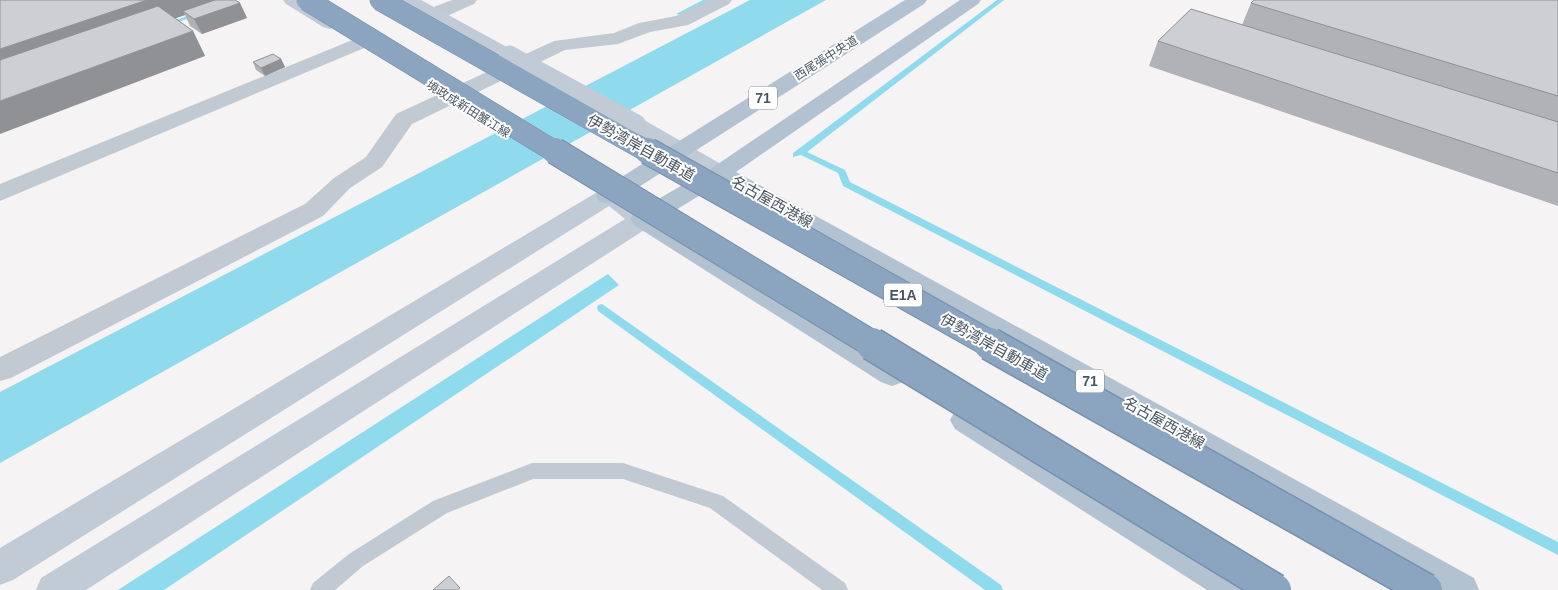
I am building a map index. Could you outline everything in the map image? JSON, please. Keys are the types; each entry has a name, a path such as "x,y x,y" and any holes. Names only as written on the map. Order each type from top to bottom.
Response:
{"highway":[{"path":"307,0 1275,590"},
{"name":"伊勢湾岸自動車道","path":"380,0 1426,590"}],"main road":[{"name":"境政成新田蟹江線","path":"292,0 643,219"},
{"path":"408,0 720,172"},
{"name":"西尾張中央道","path":"608,196 918,0"},
{"name":"71","path":"720,172 972,0"},
{"name":"名古屋西港線","path":"643,219 720,172 1460,590"},
{"path":"0,568 608,196"},
{"path":"54,590 643,219 1239,590"}],"street":[{"path":"433,14 468,0"},
{"path":"0,370 314,210 342,182 374,162 404,119 561,45 618,38 646,28 682,21 723,0"},
{"path":"0,193 362,42"}],"lane":[{"path":"320,590 356,560 440,507 532,471 623,471 716,502 838,590"}],"water":[{"path":"750,0 826,0 0,463 0,392"},
{"path":"608,274 619,285 164,590 118,590"}],"building":[{"path":"0,0 147,0 0,49"},
{"path":"215,0 235,0 240,3 194,19 183,11"},
{"path":"1254,0 1558,0 1558,96 1251,3"},
{"path":"158,6 193,31 0,101 0,60"},
{"path":"1191,9 1558,122 1558,173 1158,41"},
{"path":"273,54 281,59 261,68 253,62"},
{"path":"449,576 460,588 457,590 433,590"}],"waterway":[{"path":"679,14 708,0"},
{"path":"801,152 1001,0"},
{"path":"166,25 197,14"},
{"path":"796,155 801,152"},
{"path":"801,152 842,172 846,184 1558,549"},
{"path":"602,308 996,590"}]}
